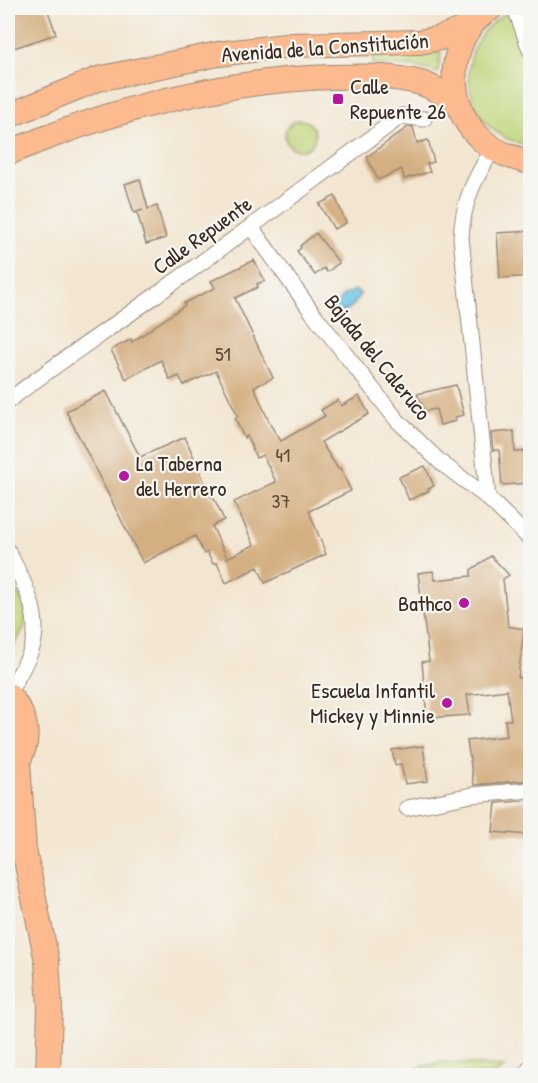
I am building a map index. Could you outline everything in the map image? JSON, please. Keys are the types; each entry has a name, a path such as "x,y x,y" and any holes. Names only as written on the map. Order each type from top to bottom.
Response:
{"main road":[{"path":"491,8 471,26 460,45 454,82 458,102 465,120 477,136 493,149 511,158 531,162"},
{"name":"Avenida de la Constitución","path":"8,116 98,79 207,56 293,45 418,42 440,38 471,26"},
{"name":"Avenida de la Constitución","path":"8,153 57,132 119,111 172,98 296,78 367,76 409,81 422,83 458,102"},
{"path":"8,695 18,706 24,719 26,734 24,749 13,769 24,850 47,961 50,1006 48,1076"},
{"path":"8,824 24,850"}],"street":[{"path":"515,8 531,50"},
{"name":"Calle Repuente","path":"8,401 60,360 135,310 251,227 401,116 424,119"},
{"path":"488,498 462,219 466,199 493,149"},
{"name":"Bajada del Caleruco","path":"251,227 312,312 390,412 440,462 488,498 531,539"},
{"path":"8,551 32,601 34,640 31,651 8,695"},
{"path":"407,808 472,795 531,790"},
{"path":"525,1076 530,1072"}],"green space":[{"path":"523,8 530,8 530,145 504,137 486,122 474,102 469,79 472,56 481,35 498,18"},
{"path":"441,52 438,73 416,67 373,65 373,54 418,55"},
{"path":"300,120 311,124 315,135 311,146 300,150 289,146 285,135 289,124"},
{"path":"8,577 21,598 26,615 22,632 8,653"},
{"path":"443,1062 505,1067 494,1075 416,1075 418,1068"}],"water":[{"path":"355,290 360,293 355,303 343,312 334,312 333,308 344,295"}],"building":[{"path":"8,8 47,8 56,34 8,50"},
{"path":"408,127 413,127 417,143 428,140 434,162 427,164 430,172 404,179 402,169 378,180 367,157"},
{"path":"140,179 148,209 157,206 166,238 146,244 137,212 134,213 125,184"},
{"path":"335,196 346,223 334,229 319,204"},
{"path":"531,231 531,276 500,278 497,233"},
{"path":"316,233 339,263 327,272 324,268 315,275 297,251"},
{"path":"254,260 265,281 235,298 273,378 254,387 271,426 281,441 325,416 321,410 338,400 341,406 359,396 369,414 321,442 338,469 340,468 351,491 309,511 326,554 265,583 258,567 226,583 217,563 213,564 207,552 204,554 195,536 143,563 66,411 106,391 140,457 185,437 211,497 213,496 224,520 212,526 227,558 254,545 234,502 276,482 263,455 256,458 247,436 244,438 235,418 238,416 216,371 184,385 179,376 170,380 161,360 126,379 111,350 131,339 132,342 185,305 184,303 215,288 211,281"},
{"path":"456,385 464,415 455,417 456,421 440,425 436,409 425,411 417,394"},
{"path":"514,431 515,452 528,451 530,483 502,485 499,450 493,450 491,433"},
{"path":"425,466 434,486 428,489 429,491 409,500 399,477"},
{"path":"491,556 509,575 503,579 508,626 524,629 518,678 531,676 531,780 474,785 467,741 507,736 505,720 511,720 507,690 467,695 470,715 427,718 422,662 429,661 418,573 433,571 435,580 471,576 471,570"},
{"path":"423,746 428,781 405,784 401,764 395,765 392,750"},
{"path":"531,800 531,835 493,832 496,803"}],"place":[{"name":"Calle Repuente 26","path":"338,99"},
{"name":"La Taberna del Herrero","path":"124,476"},
{"name":"Bathco","path":"464,603"},
{"name":"Escuela Infantil Mickey y Minnie","path":"447,703"}]}
